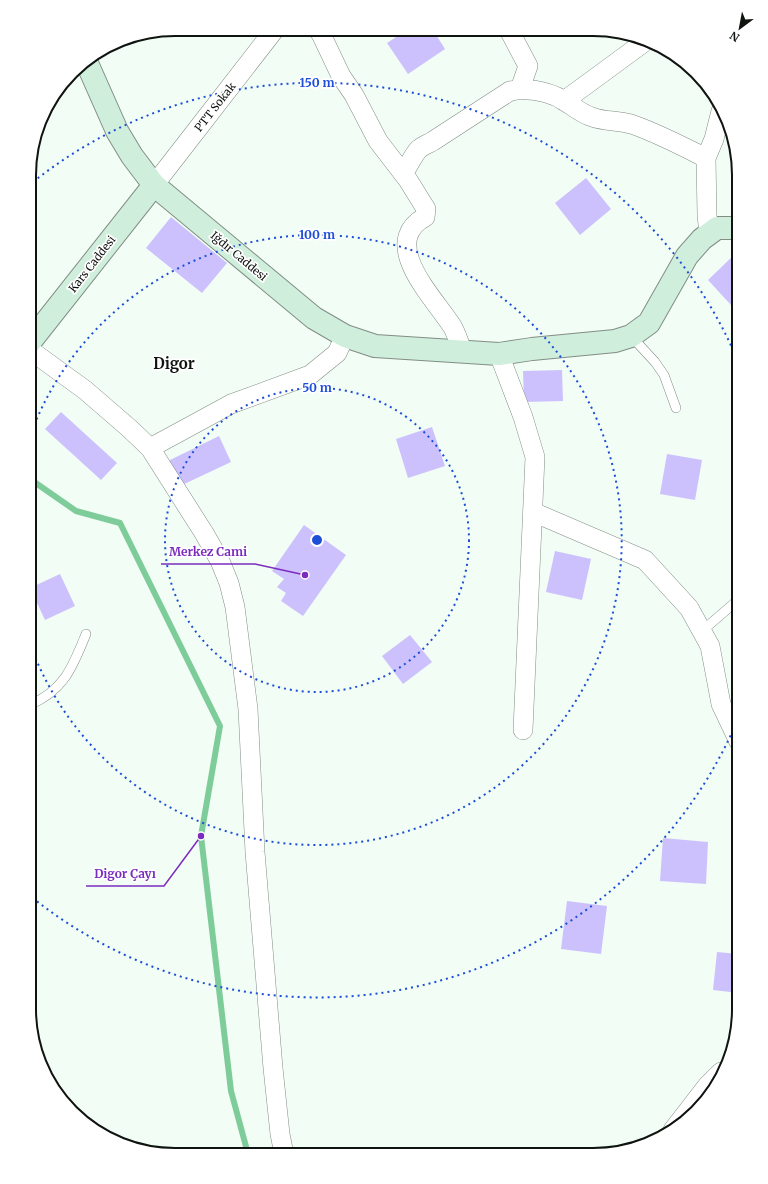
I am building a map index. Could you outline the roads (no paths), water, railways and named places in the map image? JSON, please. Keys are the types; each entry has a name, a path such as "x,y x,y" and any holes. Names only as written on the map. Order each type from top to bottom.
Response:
{"street":[{"name":"PTT Sokak","path":"154,185 270,36"},
{"path":"322,36 341,76 354,95 378,141 403,173 426,210 425,217 416,222 410,230 407,240 409,262 422,286 453,327 463,352"},
{"path":"512,36 528,66 520,89"},
{"path":"564,101 640,45"},
{"name":"Iğdır Caddesi","path":"89,67 117,130 132,156 154,185 314,318 345,336 375,346 499,354 532,349 615,341 631,336"},
{"path":"403,173 409,167 418,151 424,146 510,91 520,89 532,89 546,93 564,101 593,118 633,124 706,158"},
{"path":"709,234 706,215 706,158 714,139 720,119"},
{"name":"Kars Caddesi","path":"36,334 154,185"},
{"path":"631,336 649,323 687,256 702,239 717,228 732,228"},
{"path":"150,448 231,404 310,375 337,353 345,336"},
{"path":"36,354 85,390 150,448 204,533 220,561 230,583 235,607 248,708 255,852 273,1068 283,1148"},
{"path":"499,354 523,416 535,457 523,730"},
{"path":"533,512 645,560 689,608 710,646 722,704 732,726"},
{"path":"690,1108 712,1081"}],"lane":[{"path":"631,336 660,368 676,408"},
{"path":"702,631 732,605"},
{"path":"36,703 50,694 67,676 86,634"}],"waterway":[{"path":"36,483 76,511 120,523 220,726 201,836 231,1091 246,1148"}],"place":[{"name":"Merkez Cami","path":"305,575"},
{"name":"Digor Çayı","path":"201,836"}],"district":[{"name":"Digor","path":"174,363"}]}
